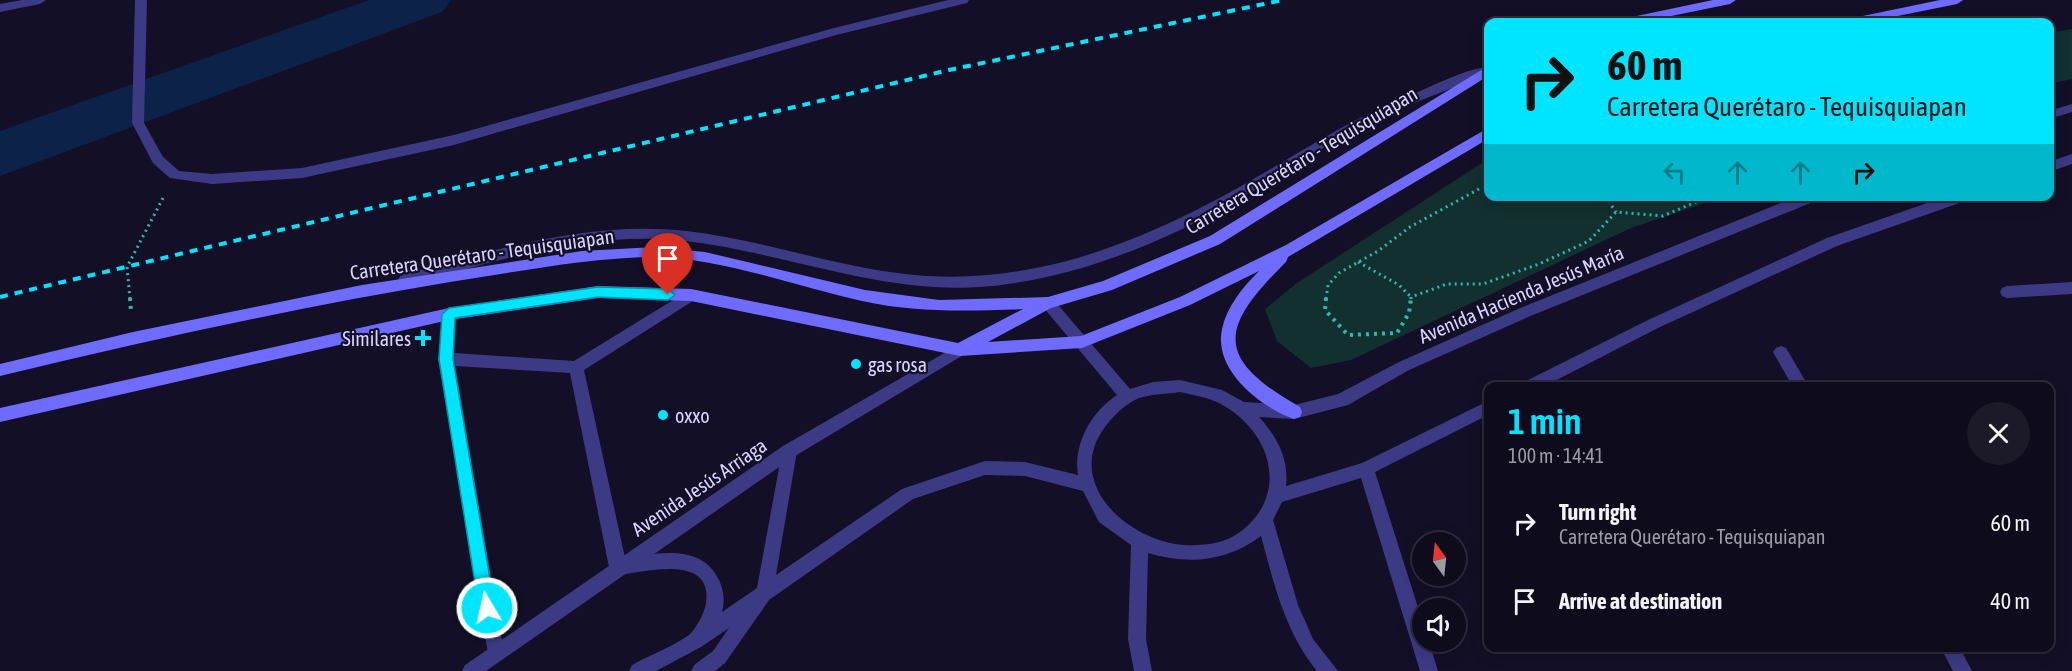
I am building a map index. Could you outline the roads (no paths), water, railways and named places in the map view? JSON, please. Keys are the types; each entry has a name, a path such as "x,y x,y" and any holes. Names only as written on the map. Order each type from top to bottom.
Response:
{"main road":[{"path":"1646,18 1730,0"},
{"path":"1872,18 1957,0"},
{"name":"Carretera Querétaro - Tequisquiapan","path":"0,370 133,338 362,291 582,256 655,252 705,257 865,296 939,306 1048,303 1107,286 1215,240 1484,72"},
{"path":"0,415 449,314 598,292 691,296 960,350 1082,342 1185,301 1292,249 1484,135"},
{"path":"1292,249 1250,289 1237,307 1228,328 1231,359 1249,382 1294,412"},
{"path":"960,350 1048,303"}],"street":[{"path":"0,8 40,0"},
{"path":"141,0 138,123 158,160 175,175 212,180 302,173 454,140 834,32 963,0"},
{"path":"362,291 558,242 621,234 683,235 756,247 857,273 937,283 1005,280 1072,264 1137,244 1230,198 1347,129 1392,106 1484,71"},
{"path":"2054,113 2072,108"},
{"path":"2054,165 2072,159"},
{"name":"Avenida Hacienda Jesús María","path":"1243,409 1294,412 1342,400 1404,366 1523,313 1801,201"},
{"path":"1539,382 1653,324 1832,242 1949,201"},
{"path":"2007,292 2072,288"},
{"path":"446,359 576,367 691,296"},
{"path":"1048,303 1128,397"},
{"path":"449,314 446,359 495,653"},
{"name":"Avenida Jesús Arriaga","path":"471,671 618,567 789,451 960,350"},
{"path":"1781,352 1798,382"},
{"path":"576,367 618,567 683,561 699,566 713,587 716,604 711,618 695,641"},
{"path":"1180,386 1208,391 1243,409 1272,443 1280,469 1277,496 1265,520 1247,537 1223,549 1195,555 1167,552 1140,543 1106,518 1087,485 1084,464 1088,444 1096,425 1110,409 1128,397 1153,388 1180,386"},
{"path":"1277,496 1366,470 1484,410"},
{"path":"700,671 718,657 765,591 789,451"},
{"path":"638,671 695,641 908,495 985,468 1024,469 1087,485"},
{"path":"1366,470 1429,671"},
{"path":"1265,520 1289,606 1307,645 1329,671"},
{"path":"1140,543 1137,639 1143,671"},
{"path":"1952,652 1963,671"}],"waterway":[{"path":"0,154 423,0"}],"railway":[{"path":"0,297 949,70 1283,0"}],"place":[{"name":"Similares","path":"423,338"},
{"name":"gas rosa","path":"856,364"},
{"name":"oxxo","path":"663,415"}]}
